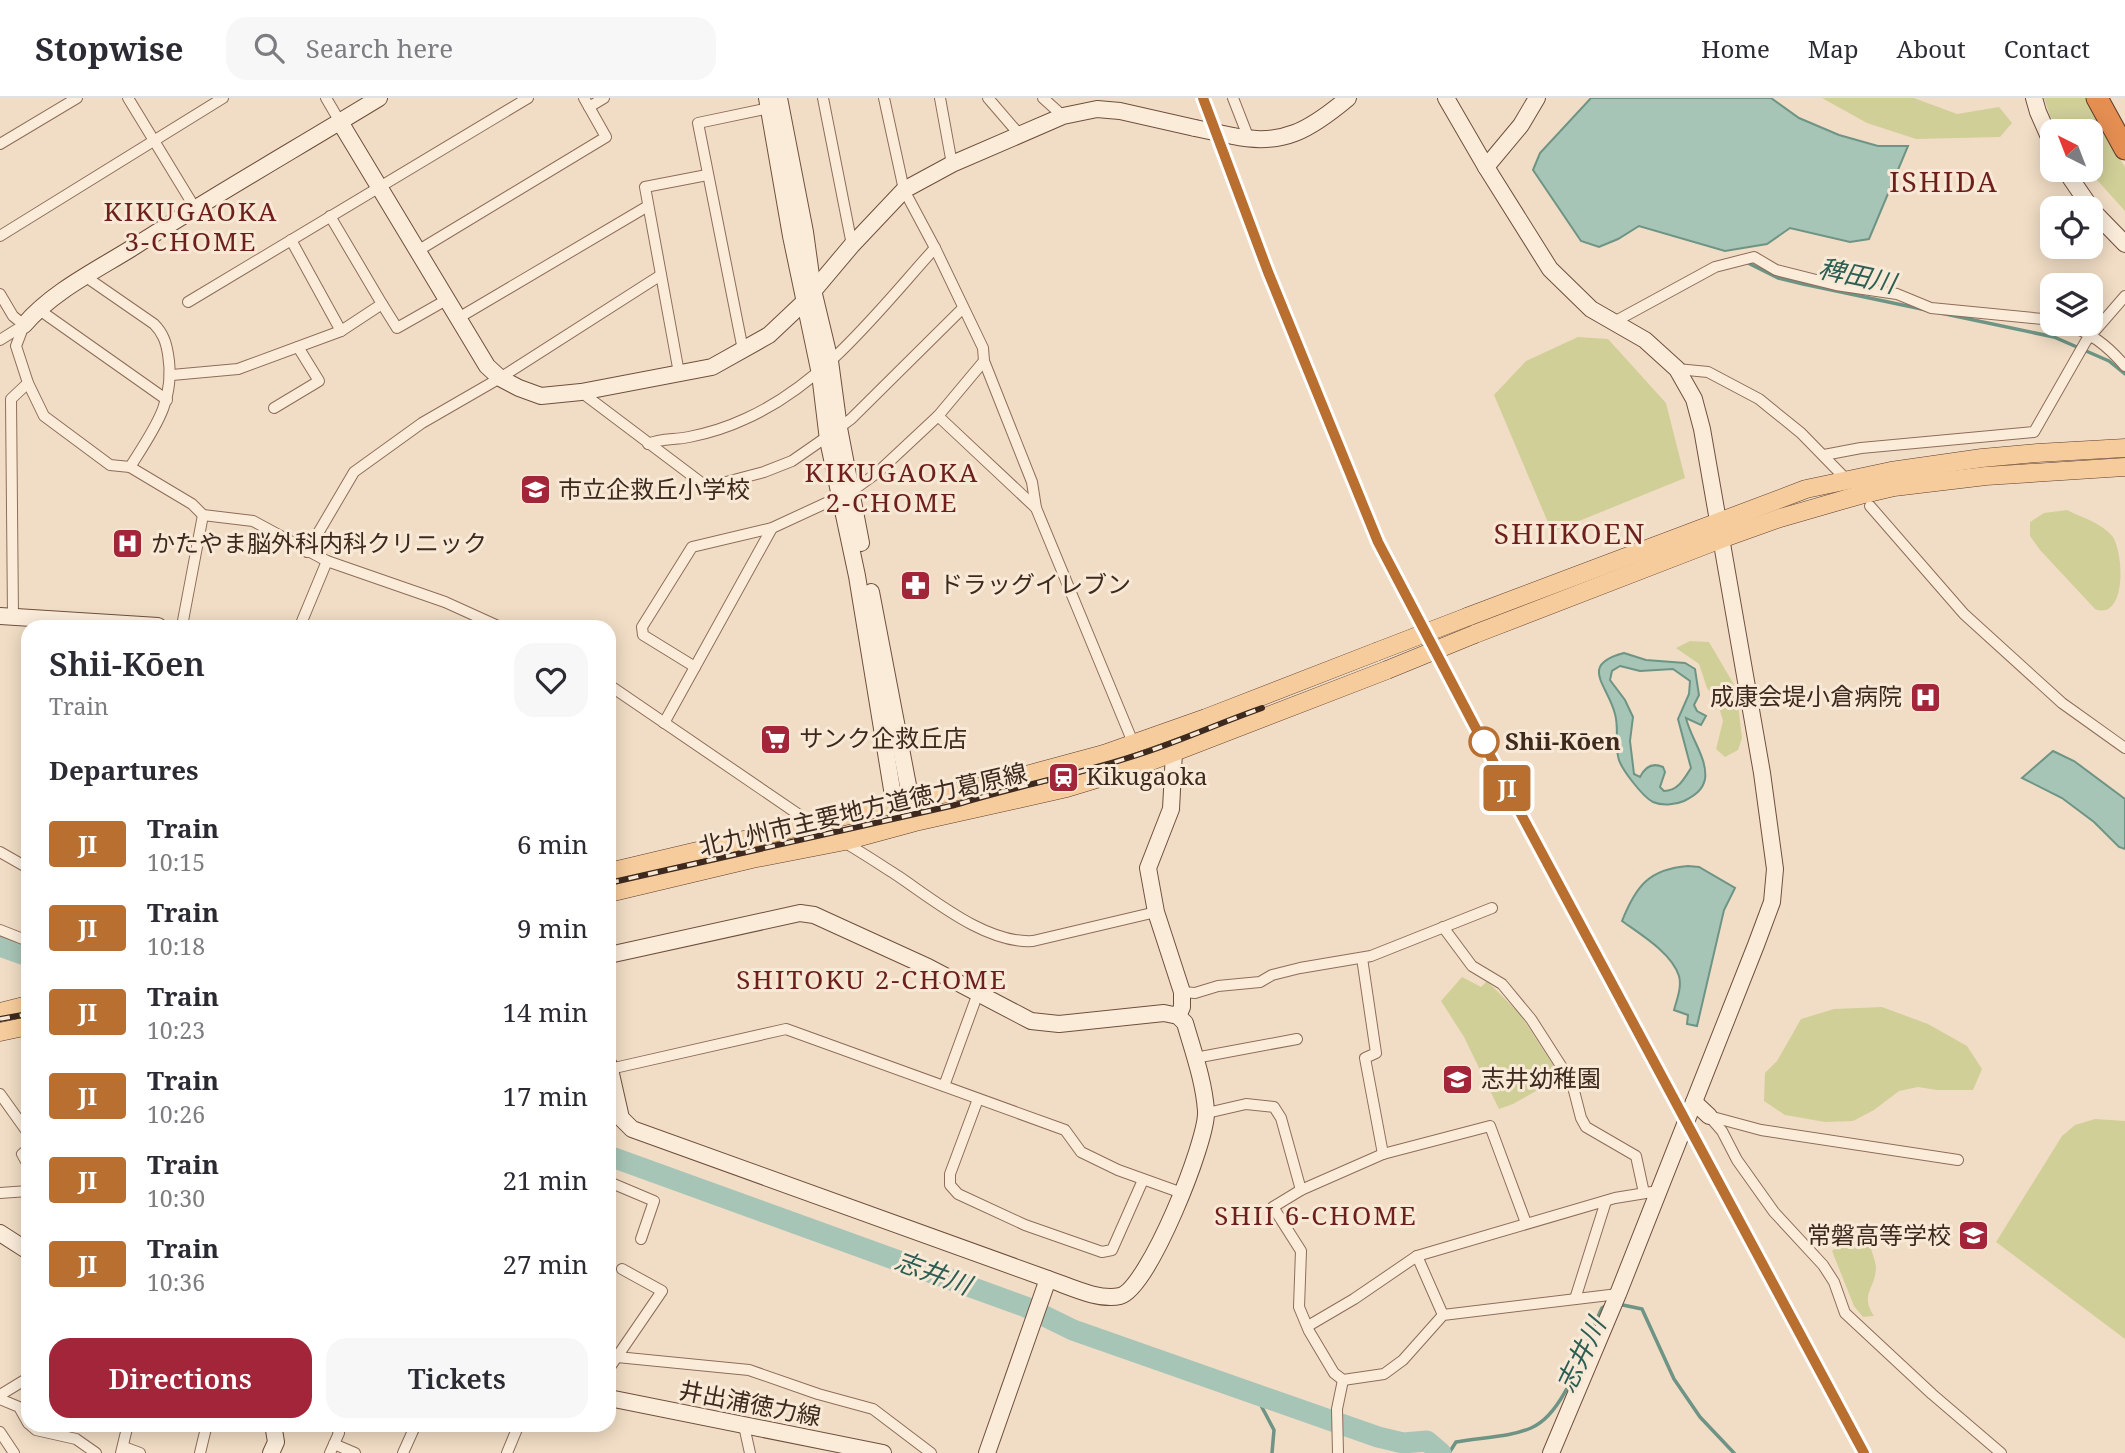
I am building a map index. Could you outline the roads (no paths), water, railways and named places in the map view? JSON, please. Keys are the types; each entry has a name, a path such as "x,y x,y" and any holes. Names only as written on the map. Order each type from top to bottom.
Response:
{"highway":[{"path":"2098,98 2125,149"}],"main road":[{"name":"北九州市主要地方道徳力葛原線","path":"616,891 1067,788 1174,752 1475,634 1719,531 1806,489 1891,471 2037,453 2125,448"},
{"name":"北九州市主要地方道徳力葛原線","path":"616,870 989,785 1134,745 1467,617 1719,531 1780,518 1894,487 1986,476 2125,467"},
{"path":"0,1012 21,1007"},
{"path":"0,1032 21,1028"}],"street":[{"path":"0,144 77,98"},
{"path":"128,98 195,208"},
{"path":"0,236 223,98"},
{"path":"326,98 487,366 519,388 541,396 580,392 712,366 743,350 769,335 809,296 852,244 904,190 952,163 1063,117 1097,109 1120,111 1241,137 1273,140 1312,125 1348,98"},
{"path":"0,340 24,325 38,309 86,277 379,98"},
{"path":"188,302 528,98"},
{"path":"419,250 606,137 587,103 604,98"},
{"path":"823,98 852,244"},
{"path":"884,98 904,190 983,348 984,361 1032,482 1036,508 1134,745"},
{"path":"940,98 952,163"},
{"path":"988,98 1019,134"},
{"path":"1043,98 1063,117"},
{"path":"1233,98 1241,137"},
{"path":"1446,98 1550,269 1591,309 1645,340 1677,369 1694,399 1702,429 1762,773 1775,869 1772,902 1694,1102 1651,1192 1618,1294 1551,1453"},
{"path":"1486,167 1521,125 1537,98"},
{"path":"2034,98 2041,119"},
{"path":"743,350 698,123 772,101 805,232 809,296 847,494 858,576 907,824"},
{"path":"679,373 645,187 707,175"},
{"path":"460,317 648,206"},
{"path":"330,216 397,328 448,299"},
{"path":"2103,221 2125,244"},
{"path":"291,240 341,331"},
{"path":"648,444 720,429 773,405 824,365 935,248"},
{"path":"1614,322 1715,267 1754,257 1776,270 1836,285 1897,294 1931,308 2040,319"},
{"path":"307,552 354,472 422,423 661,275"},
{"path":"86,277 159,329 167,347 172,375 167,400 155,428 130,467"},
{"path":"0,295 13,316 24,325"},
{"path":"2103,321 2125,296"},
{"path":"172,375 238,369 341,331 382,304"},
{"path":"580,392 707,487 764,472 792,461 834,432 851,419 963,308"},
{"path":"38,309 167,400"},
{"path":"24,325 16,346 28,383 44,416 110,465 130,467 192,504 203,515 253,521 327,561 445,602 485,620"},
{"path":"1824,455 1861,448 2034,432 2090,336"},
{"path":"2094,336 2109,347 2125,366"},
{"path":"274,408 319,381 298,347"},
{"path":"695,667 646,639 642,627 692,547 772,528 847,494 877,474 938,416 984,361"},
{"path":"1677,369 1708,372 1759,399 1801,433 1842,475"},
{"path":"28,383 11,399 5,447 6,617 57,620"},
{"path":"938,416 1036,508"},
{"path":"1870,506 1964,614 2062,704 2125,748"},
{"path":"183,620 203,515"},
{"path":"664,723 772,528"},
{"path":"302,620 327,561"},
{"path":"616,690 814,825 845,841 986,931 1023,942 1045,940 1156,912"},
{"path":"1174,752 1171,810 1148,868 1156,912 1182,992 1182,1007 1178,1017"},
{"path":"0,852 21,864"},
{"path":"1182,992 1195,993 1228,984 1260,982 1272,975 1300,968 1386,952 1492,908"},
{"path":"616,953 800,913 814,915 928,967 1031,1021 1059,1024 1164,1013 1178,1017 1185,1023 1207,1112 1203,1139 1170,1223 1151,1257 1135,1284 1122,1296 1103,1297 632,1129 621,1118 616,1095"},
{"path":"1443,927 1472,966 1502,984 1531,1019 1573,1083 1581,1118 1586,1127 1636,1156 1651,1192"},
{"path":"0,930 21,938"},
{"path":"1362,958 1376,1053 1365,1058 1382,1154"},
{"path":"944,1086 978,993"},
{"path":"616,1066 786,1030 1065,1130 1081,1152 1143,1180 1182,1193"},
{"path":"1195,1058 1297,1038"},
{"path":"0,1094 21,1123"},
{"path":"978,1099 950,1174 950,1185 958,1194 1025,1225 1102,1252 1112,1250 1143,1180"},
{"path":"1694,1102 1722,1131 1737,1160 1774,1212 1823,1265 1845,1313 1932,1394 2001,1453"},
{"path":"1207,1112 1246,1104 1274,1107 1281,1118 1301,1190"},
{"path":"1709,1116 1761,1130 1958,1160"},
{"path":"1526,1223 1490,1126 1382,1154 1301,1190 1273,1207 1301,1251 1299,1307 1334,1373 1343,1380 1384,1374 1402,1360 1443,1315 1618,1294"},
{"path":"616,1185 654,1201 641,1239"},
{"path":"0,1193 21,1192"},
{"path":"1308,1326 1354,1299 1417,1256 1606,1201 1651,1192"},
{"path":"1575,1299 1606,1201"},
{"path":"0,1233 21,1246"},
{"path":"1417,1256 1443,1315"},
{"path":"616,1357 662,1291 622,1269"},
{"path":"987,1453 1048,1279"},
{"path":"616,1364 749,1370 873,1409 931,1453"},
{"path":"1338,1453 1338,1409 1343,1380"},
{"path":"21,1383 0,1397 21,1410"},
{"name":"井出浦徳力線","path":"616,1399 883,1453"},
{"path":"744,1426 750,1453"},
{"path":"0,1432 14,1453"},
{"path":"45,1432 76,1439 96,1453"},
{"path":"126,1432 122,1450 140,1453"},
{"path":"200,1453 205,1432"},
{"path":"271,1453 276,1442 274,1432"},
{"path":"339,1432 332,1448 355,1453"},
{"path":"403,1453 412,1432"},
{"path":"507,1453 516,1432"}],"waterway":[{"name":"稗田川","path":"1748,263 1778,278 2054,337 2109,361 2125,374"},
{"name":"志井川","path":"0,946 21,954"},
{"name":"志井川","path":"616,1159 1026,1307 1073,1330 1378,1437 1403,1443 1427,1441 1441,1453"},
{"name":"志井川","path":"1618,1304 1642,1309 1674,1379 1700,1417 1734,1453"},
{"name":"志井川","path":"1449,1453 1456,1442 1513,1434 1544,1420 1565,1392 1602,1308 1607,1305"},
{"name":"志井川","path":"1255,1394 1274,1430 1272,1453"}],"railway":[{"path":"1203,98 1268,272 1378,542 1864,1453"},
{"path":"616,881 955,805 1078,772 1152,750 1262,708"},
{"path":"0,1019 21,1015"}],"train":[{"name":"JI","path":"1203,98 1268,272 1378,542 1864,1453"}],"place":[{"name":"市立企救丘小学校","path":"535,490"},
{"name":"かたやま脳外科内科クリニック","path":"128,544"},
{"name":"ドラッグイレブン","path":"916,585"},
{"name":"成康会堤小倉病院","path":"1925,697"},
{"name":"サンク企救丘店","path":"776,739"},
{"name":"Shii-Kōen","path":"1484,742"},
{"name":"Kikugaoka","path":"1063,777"},
{"name":"志井幼稚園","path":"1458,1079"},
{"name":"常磐高等学校","path":"1974,1236"}],"district":[{"name":"ISHIDA","path":"1944,182"},
{"name":"KIKUGAOKA 3-CHOME","path":"191,227"},
{"name":"KIKUGAOKA 2-CHOME","path":"892,488"},
{"name":"SHIIKOEN","path":"1570,534"},
{"name":"SHITOKU 2-CHOME","path":"872,980"},
{"name":"SHII 6-CHOME","path":"1316,1216"}]}
